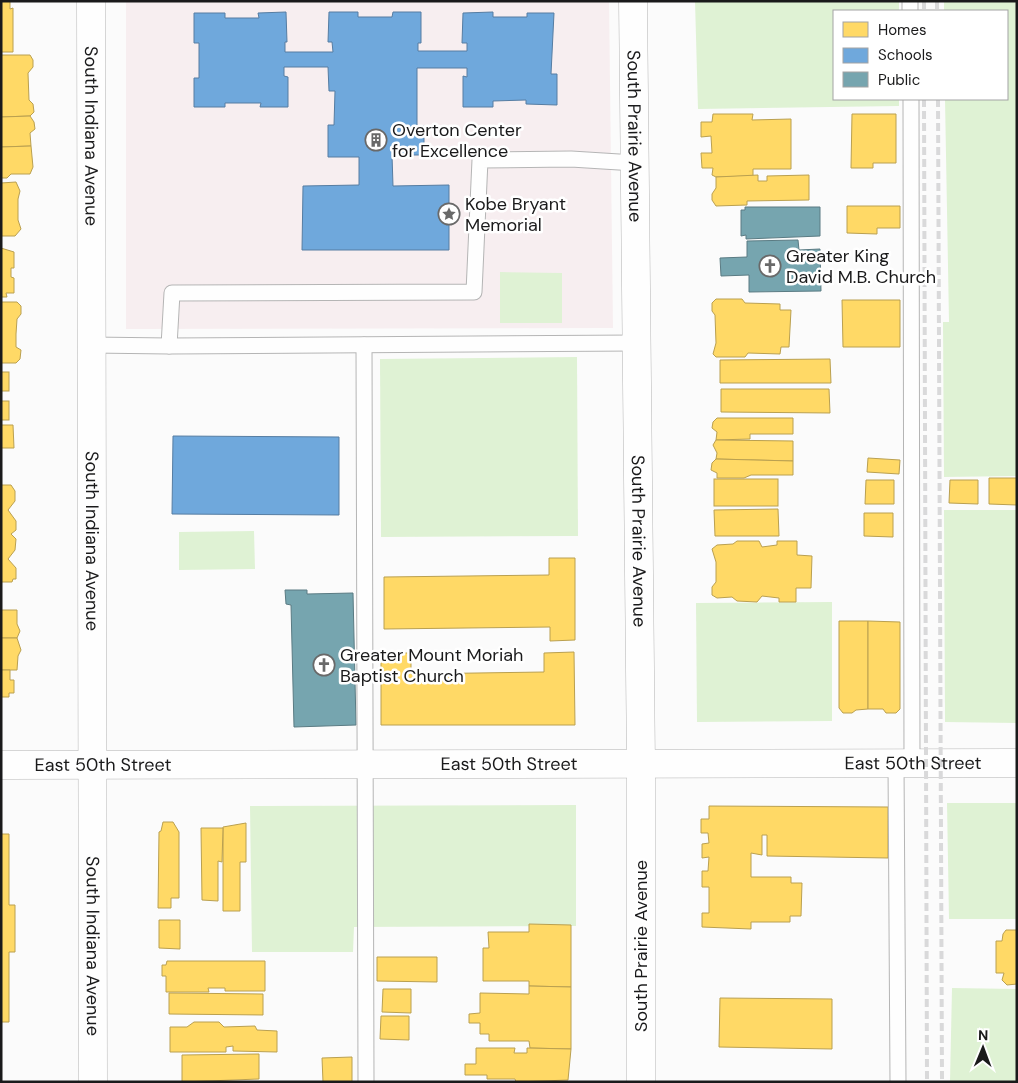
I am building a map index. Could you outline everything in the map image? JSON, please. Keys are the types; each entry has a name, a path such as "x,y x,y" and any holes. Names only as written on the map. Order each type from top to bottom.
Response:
{"street":[{"name":"South Indiana Avenue","path":"91,1 93,1082"},
{"name":"South Prairie Avenue","path":"633,1 641,764 641,1082"},
{"name":"East 50th Street","path":"1,765 1017,763"}],"lane":[{"path":"898,1082 904,763 911,100"},
{"path":"169,346 172,293 474,292 480,160 571,158 635,163"},
{"path":"92,345 637,343"},
{"path":"364,345 366,1082"}],"shaded area":[{"path":"126,1 609,1 613,328 126,329"}],"green space":[{"path":"695,1 899,1 899,10 833,10 833,100 899,100 899,106 698,109"},
{"path":"944,1 1017,1 1017,476 944,477 943,322 949,322 945,100 1008,100 1008,10 944,10"},
{"path":"500,272 562,273 562,323 500,323"},
{"path":"577,357 578,536 381,537 380,359"},
{"path":"944,510 1017,510 1017,723 945,722"},
{"path":"254,531 255,569 179,570 179,532"},
{"path":"832,602 832,721 697,722 696,603"},
{"path":"947,803 1017,803 1017,919 949,919"},
{"path":"576,805 576,926 354,927 353,952 252,952 250,806"},
{"path":"952,988 1017,989 1017,1082 950,1082"}],"building: Homes":[{"path":"1,1 10,1 10,9 13,8 13,52 1,52"},
{"path":"1,55 30,55 33,60 33,67 28,73 29,100 33,104 34,112 30,116 1,117"},
{"path":"713,114 753,114 752,120 791,119 791,169 753,169 753,176 716,177 712,175 713,168 702,168 701,153 712,153 711,136 701,137 701,122 712,122"},
{"path":"852,114 896,114 896,163 873,163 873,168 851,168"},
{"path":"30,116 34,122 35,129 30,133 31,146 1,147 1,117"},
{"path":"31,146 33,167 30,174 11,174 7,178 1,178 1,147"},
{"path":"758,175 758,181 767,181 767,176 809,175 809,200 747,201 747,205 716,206 712,200 712,194 716,188 716,177"},
{"path":"16,182 20,191 18,220 21,229 15,236 1,236 1,183"},
{"path":"847,206 900,206 900,228 877,228 877,234 847,233"},
{"path":"1,248 14,252 14,268 11,268 11,277 14,278 14,293 6,293 7,297 1,297"},
{"path":"716,299 742,299 745,303 780,304 780,310 791,310 789,347 781,347 780,354 748,353 745,357 716,357 713,354 716,343 715,315 712,311 712,303"},
{"path":"842,300 900,300 900,347 843,347"},
{"path":"1,302 17,302 21,306 21,314 17,319 16,347 21,350 20,359 16,363 1,363"},
{"path":"830,359 831,383 720,383 720,360"},
{"path":"1,372 9,372 9,391 1,391"},
{"path":"721,389 829,389 830,413 721,412"},
{"path":"1,401 9,401 9,420 1,420"},
{"path":"717,418 793,418 793,434 750,434 750,439 716,440 717,432 712,428 713,422"},
{"path":"1,425 13,425 14,448 1,448"},
{"path":"716,440 793,441 793,461 716,459 717,453 713,445"},
{"path":"868,458 900,460 899,474 867,472"},
{"path":"716,459 793,461 793,475 751,475 744,478 717,478 717,473 711,470 712,463"},
{"path":"989,478 1017,478 1017,505 989,504"},
{"path":"714,479 778,479 778,506 714,506"},
{"path":"866,480 894,480 894,504 865,504"},
{"path":"950,480 978,480 978,504 949,503"},
{"path":"1,485 11,485 15,491 15,501 8,510 16,521 16,530 11,534 16,539 15,550 8,559 16,568 16,579 13,579 12,582 1,582"},
{"path":"778,509 779,536 715,536 714,510"},
{"path":"864,513 893,513 893,537 864,536"},
{"path":"737,541 759,541 762,547 777,545 777,541 797,541 797,555 812,556 811,588 796,588 796,602 779,602 779,598 762,596 757,602 737,601 732,597 717,598 712,595 712,587 716,582 716,562 712,549 717,545 733,544"},
{"path":"549,558 575,558 575,640 550,641 550,627 384,629 384,577 549,575"},
{"path":"1,610 17,610 17,624 20,631 17,638 1,638"},
{"path":"839,621 868,621 868,709 856,710 852,713 843,713 839,708"},
{"path":"868,621 900,622 900,709 896,713 886,713 883,709 868,709"},
{"path":"1,638 17,638 21,650 18,656 17,670 1,670"},
{"path":"574,652 575,725 381,725 381,653 411,653 411,674 544,672 544,653"},
{"path":"1,670 10,670 10,680 14,680 14,693 9,693 9,697 1,697"},
{"path":"709,806 888,807 888,858 767,856 767,835 762,835 762,855 751,853 751,877 791,877 791,883 802,883 801,916 790,916 790,922 751,922 751,929 702,927 702,913 709,913 709,887 702,887 702,871 708,871 709,857 702,858 702,844 709,843 708,833 701,833 701,819 709,819"},
{"path":"163,822 173,822 179,832 179,898 171,898 171,908 158,908 159,832"},
{"path":"246,823 246,862 240,862 240,911 223,911 223,827"},
{"path":"201,828 223,828 222,862 218,861 218,901 202,900"},
{"path":"1,834 9,834 9,905 15,905 15,952 9,952 9,1022 1,1022"},
{"path":"159,920 180,920 180,949 159,948"},
{"path":"529,924 571,925 571,987 529,986 529,981 483,981 483,948 489,948 488,932 529,932"},
{"path":"1006,930 1017,930 1017,984 1007,985 1002,980 1004,973 996,973 996,941 1002,941"},
{"path":"377,957 437,957 437,982 377,981"},
{"path":"167,961 265,961 265,991 225,991 225,988 208,988 209,992 166,992 166,976 162,976 162,965 166,965"},
{"path":"529,986 571,987 571,1049 530,1048 529,1041 489,1041 489,1034 480,1034 480,1023 469,1023 469,1014 480,1013 480,993 529,994"},
{"path":"383,989 411,989 411,1013 382,1012"},
{"path":"169,993 263,994 263,1015 169,1014"},
{"path":"720,998 832,999 832,1049 719,1047"},
{"path":"381,1016 409,1016 409,1040 380,1039"},
{"path":"194,1022 219,1022 224,1027 255,1026 257,1030 277,1031 277,1052 233,1051 233,1046 226,1047 226,1052 170,1052 170,1027 187,1027"},
{"path":"476,1048 515,1048 514,1053 527,1053 527,1048 571,1049 568,1080 516,1082 515,1079 487,1079 487,1075 465,1075 465,1064 476,1064"},
{"path":"259,1054 259,1079 182,1082 182,1055"},
{"path":"352,1057 352,1082 323,1082 322,1058"}],"building: Schools":[{"name":"Overton Center for Excellence","path":"286,12 287,42 285,42 285,52 333,52 332,42 328,42 329,12 358,12 358,17 392,17 393,12 421,12 421,43 418,43 418,51 467,51 467,43 462,43 463,13 493,12 493,17 527,17 527,13 554,13 551,74 557,74 557,105 526,104 526,100 493,101 493,107 463,107 463,76 467,77 467,68 417,68 417,126 424,126 424,155 392,155 393,186 449,185 449,250 302,250 303,186 359,185 359,157 328,157 328,125 334,125 335,91 329,91 328,67 284,67 284,76 288,77 288,107 260,107 261,103 225,103 225,107 194,107 194,78 199,78 199,43 194,43 194,13 225,13 225,18 259,18 258,13"},
{"path":"173,436 339,437 339,515 172,514"}],"building: Public":[{"path":"745,207 820,207 820,236 746,239 746,235 741,236 741,210 745,210"},
{"name":"Greater King David M.B. Church","path":"798,240 799,250 820,249 821,291 749,292 749,275 721,276 720,258 747,257 747,241"},
{"name":"Greater Mount Moriah Baptist Church","path":"285,590 307,590 307,594 353,593 356,725 294,727 291,605 286,604"}],"railway":[{"path":"924,1 924,10"},
{"path":"937,1 937,10"},
{"path":"924,100 927,1082"},
{"path":"938,100 942,1082"}],"place":[{"name":"Overton Center for Excellence","path":"376,140"},
{"name":"Kobe Bryant Memorial","path":"449,214"},
{"name":"Greater King David M.B. Church","path":"770,266"},
{"name":"Greater Mount Moriah Baptist Church","path":"324,665"}]}
